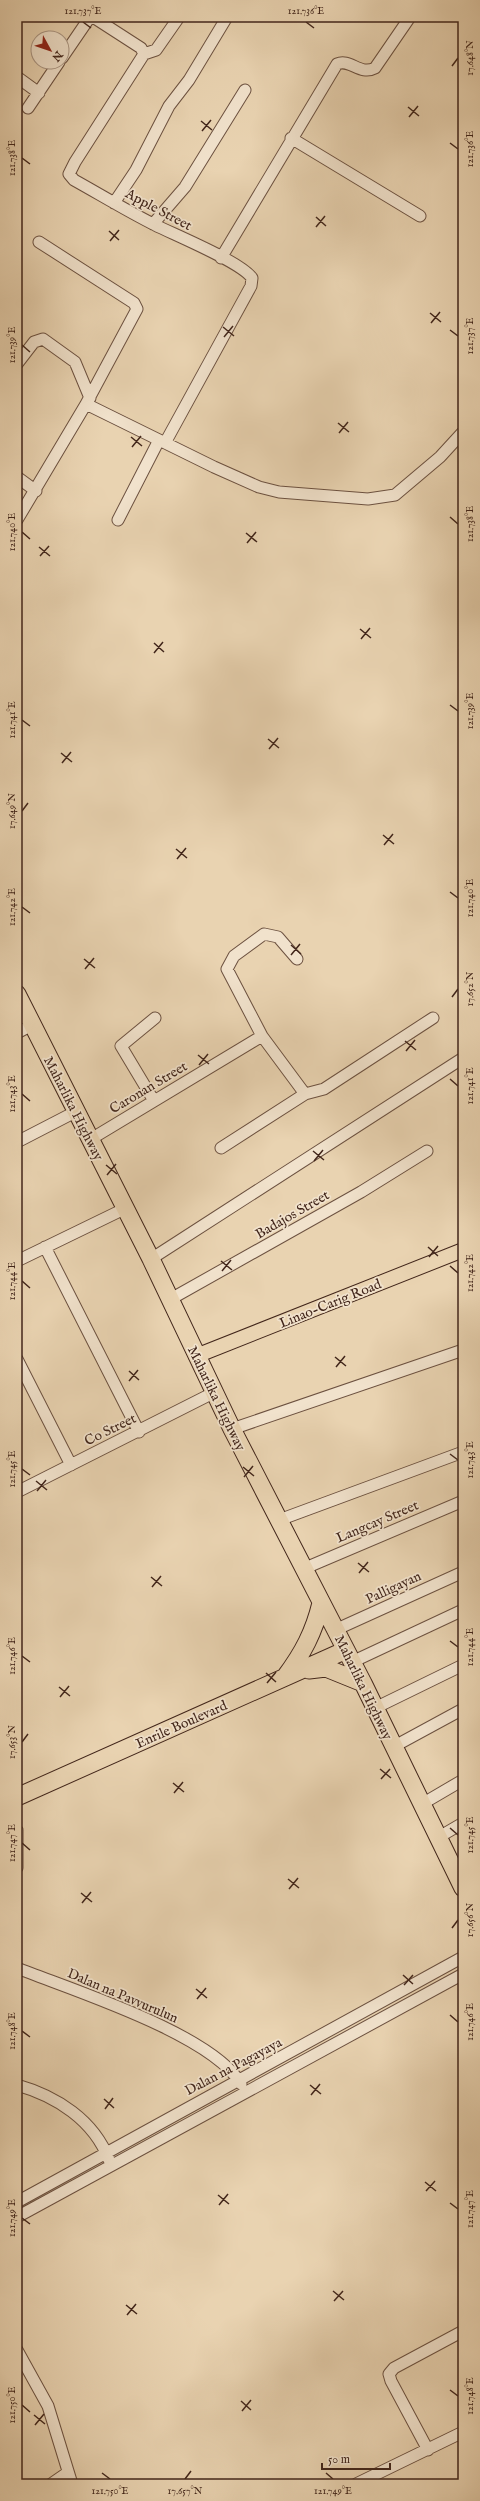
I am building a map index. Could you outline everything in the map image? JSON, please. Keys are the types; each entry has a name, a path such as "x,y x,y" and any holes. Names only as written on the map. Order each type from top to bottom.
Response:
{"highway":[{"name":"Maharlika Highway","path":"20,999 91,1139 124,1209 151,1259 232,1429 303,1569 363,1682 394,1748 439,1838 461,1878"},
{"path":"290,1675 312,1636 321,1603"},
{"name":"Enrile Boulevard","path":"17,1797 290,1675 349,1656"},
{"path":"290,1675 326,1668 363,1682"}],"main road":[{"name":"Linao-Carig Road","path":"196,1356 463,1250"}],"street":[{"path":"70,46 90,17"},
{"path":"93,17 141,48 144,54 156,50 179,17"},
{"path":"114,203 140,163 169,106 189,80 227,17"},
{"path":"221,258 291,138 337,64 343,63 363,71 375,68 410,17"},
{"name":"Apple Street","path":"144,54 70,171 74,180 114,203 221,258 250,275 251,286 162,442"},
{"path":"28,108 53,70"},
{"path":"17,77 38,92"},
{"path":"153,224 185,187 245,90"},
{"path":"291,138 420,216"},
{"path":"17,520 36,491 88,401 134,317 136,307 128,299 39,242"},
{"path":"17,364 34,342 43,339 74,362 88,401 162,442 270,491 382,498 395,495 416,479 462,432"},
{"path":"118,520 162,442"},
{"path":"17,477 36,491"},
{"path":"297,960 278,937 264,934 234,956 227,965 228,974 262,1036 305,1094"},
{"path":"154,1101 121,1046 155,1018"},
{"path":"221,1148 305,1094 324,1089 433,1018"},
{"path":"17,1033 32,1025"},
{"name":"Caronan Street","path":"91,1139 262,1036"},
{"path":"151,1259 463,1058"},
{"path":"17,1142 77,1111"},
{"name":"Badajos Street","path":"170,1300 361,1192 427,1151"},
{"path":"17,1261 124,1209"},
{"path":"45,1247 139,1432"},
{"path":"232,1429 463,1350"},
{"path":"17,1359 71,1465"},
{"name":"Co Street","path":"17,1492 139,1432 215,1392"},
{"path":"279,1520 463,1452"},
{"name":"Langcay Street","path":"303,1569 463,1501"},
{"name":"Palligayan","path":"335,1630 463,1572"},
{"path":"349,1656 463,1610"},
{"path":"375,1708 463,1665"},
{"path":"394,1748 463,1709"},
{"path":"422,1804 463,1780"},
{"path":"439,1838 463,1823"},
{"path":"17,1830 17,1868"},
{"name":"Dalan na Pagayaya","path":"17,2202 238,2079 463,1957"},
{"name":"Dalan na Pavvurulun","path":"17,1968 172,2031 218,2060 238,2079 246,2092"},
{"name":"Dalan na Pagayaya","path":"17,2217 463,1974"},
{"path":"17,2084 50,2097 68,2108 83,2121 106,2153 111,2166"},
{"path":"428,2450 391,2381 389,2374 394,2368 463,2331"},
{"path":"17,2350 48,2406 67,2473 72,2484"},
{"path":"356,2484 463,2432"},
{"path":"51,2484 67,2473"}]}
